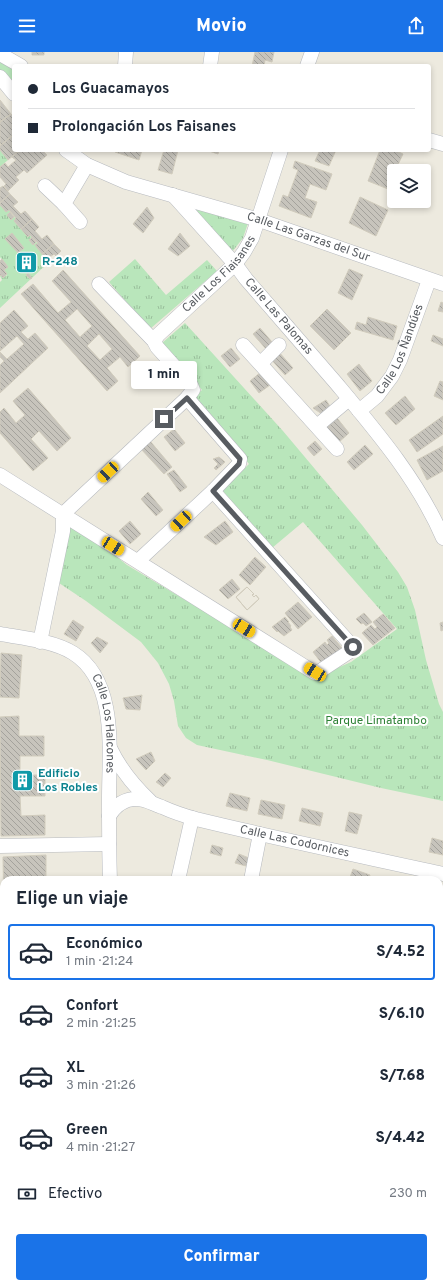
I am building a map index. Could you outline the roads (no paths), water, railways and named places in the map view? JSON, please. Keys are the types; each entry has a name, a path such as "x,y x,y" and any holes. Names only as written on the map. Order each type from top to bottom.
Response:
{"street":[{"path":"125,64 126,52"},
{"path":"210,64 212,52"},
{"path":"308,64 312,52"},
{"path":"0,54 18,64"},
{"path":"0,77 12,92"},
{"path":"431,141 443,144"},
{"path":"69,152 87,165 121,180 173,195"},
{"name":"Calle Los Fiaisanes","path":"154,341 158,335 235,264 249,245 259,220 280,152"},
{"path":"64,204 87,165"},
{"path":"45,186 80,222"},
{"name":"Calle Las Garzas del Sur","path":"173,195 259,220 443,284"},
{"name":"Calle Las Palomas","path":"173,195 235,264 246,279 359,410 409,476 440,527 443,538"},
{"name":"Calle Los Ñandúes","path":"359,410 377,396 392,376 400,360 429,280"},
{"path":"62,514 187,398 193,390 157,347 154,341 99,284"},
{"path":"243,345 261,363 337,449"},
{"path":"261,363 280,345"},
{"path":"138,561 213,491 240,462 240,459 187,398"},
{"path":"317,426 349,399"},
{"path":"0,475 317,673 353,649 348,641 213,491"},
{"path":"40,642 63,532 62,514"},
{"name":"Calle Los Halcones","path":"0,634 40,642 59,647 73,653 85,662 93,672 100,685 106,704 109,728 110,876"},
{"name":"Calle Las Codornices","path":"109,745 126,776 150,801 160,807 192,818 418,874 443,874"},
{"name":"Calle Las Codornices","path":"109,816 114,808 124,801 136,799 150,801"},
{"path":"179,876 192,818"},
{"path":"252,876 260,834"},
{"path":"0,846 109,844"}],"place":[{"name":"R-248","path":"27,262"},
{"name":"Edificio Los Robles","path":"22,781"}],"park label":[{"name":"Parque Limatambo","path":"376,721"}]}
